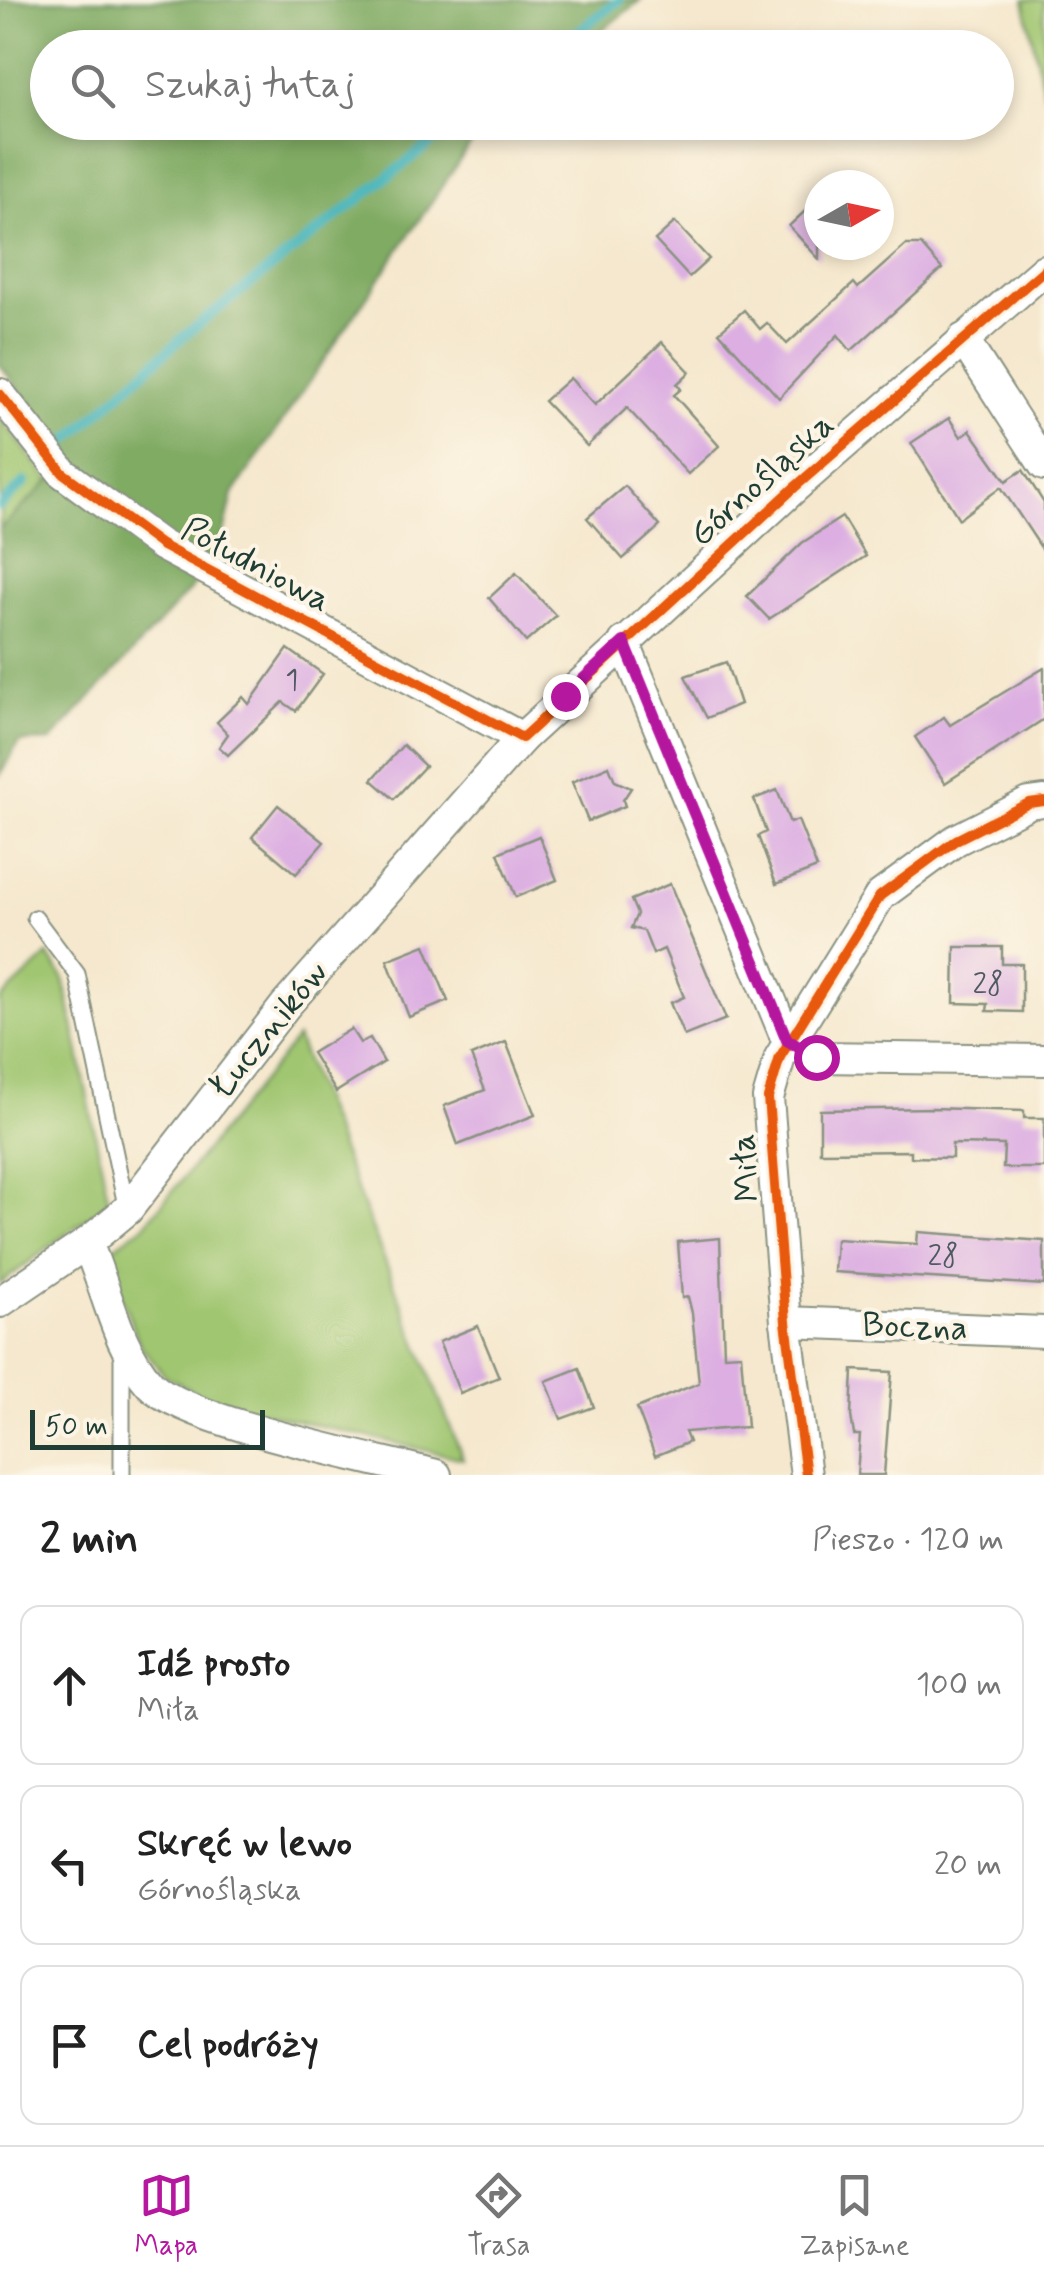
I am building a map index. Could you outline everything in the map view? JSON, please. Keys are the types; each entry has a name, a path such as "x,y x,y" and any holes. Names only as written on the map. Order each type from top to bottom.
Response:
{"street":[{"name":"Górnośląska","path":"522,738 624,642 1044,270"},
{"path":"963,339 1044,465"},
{"name":"Południowa","path":"0,394 63,473 161,546 522,738"},
{"path":"624,642 787,1040 816,1057 1044,1060"},
{"name":"Łuczników","path":"0,1302 87,1244 128,1210 285,1006 522,738"},
{"name":"Miła","path":"806,1475 786,1322 768,1098 787,1040 880,896 956,840 1029,803 1044,801"},
{"path":"87,1244 122,1342 152,1386 197,1414 436,1475"},
{"name":"Boczna","path":"786,1322 1044,1332"}],"lane":[{"path":"35,918 77,974 128,1210"},
{"path":"122,1342 122,1475"}],"green space":[{"path":"0,0 641,0 602,30 30,30 30,140 473,140 233,494 218,559 51,741 19,742 0,775 0,529 72,459 0,365"},
{"path":"1024,0 1044,0 1044,94"},
{"path":"0,418 50,481 0,529"},
{"path":"48,955 64,979 109,1202 0,1284 0,1000"},
{"path":"297,1038 463,1459 213,1401 165,1376 140,1345 105,1254 144,1226"}],"building":[{"path":"804,212 804,242 789,226"},
{"path":"675,222 709,259 689,277 655,240"},
{"path":"906,245 921,245 942,269 851,351 838,335 779,398 719,332 744,310 760,329 767,323 787,344 854,283 858,288 894,260"},
{"path":"662,342 690,372 677,384 681,389 674,395 719,446 688,474 627,408 587,446 544,401 570,378 595,405"},
{"path":"949,418 961,437 970,430 1006,481 1023,470 1044,503 1044,552 1001,487 959,519 911,443"},
{"path":"625,486 660,526 623,559 587,518"},
{"path":"842,517 866,556 769,619 747,596 802,543"},
{"path":"516,573 556,616 526,642 489,598"},
{"path":"288,649 323,674 296,711 283,702 228,755 219,747 228,734 217,722 243,697 249,704"},
{"path":"726,662 740,704 707,718 685,676"},
{"path":"1044,668 1044,719 945,783 915,737 944,717 950,725"},
{"path":"403,745 425,766 394,799 372,780"},
{"path":"609,766 615,781 631,788 623,800 625,806 588,821 572,782"},
{"path":"777,790 790,823 798,820 817,868 776,884 758,836 766,832 754,799"},
{"path":"278,805 324,842 296,874 252,837"},
{"path":"539,836 557,880 516,897 498,853"},
{"path":"670,884 726,1019 684,1036 670,1003 684,997 664,949 653,954 644,931 631,928 637,914 631,900"},
{"path":"425,945 448,1001 409,1017 387,960"},
{"path":"955,947 1002,947 1002,964 1022,964 1022,1012 987,1011 988,1004 954,1003"},
{"path":"351,1029 360,1043 370,1038 384,1062 336,1092 312,1053"},
{"path":"506,1042 535,1115 458,1145 444,1106 485,1090 471,1056"},
{"path":"820,1110 1024,1111 1024,1118 1044,1118 1044,1168 1003,1168 1004,1145 952,1144 952,1158 911,1157 911,1151 820,1152"},
{"path":"918,1232 1044,1241 1044,1285 834,1272 836,1239 917,1244"},
{"path":"720,1238 724,1355 741,1354 747,1427 685,1432 689,1442 655,1456 637,1408 699,1383 692,1313 688,1297 682,1298 678,1242"},
{"path":"478,1326 499,1377 460,1393 439,1342"},
{"path":"579,1368 594,1407 561,1419 546,1381"},
{"path":"853,1370 892,1372 884,1475 857,1475 860,1435 854,1435 851,1416"}],"waterway":[{"path":"580,30 619,0"},
{"path":"66,442 184,336 435,140"},
{"path":"0,506 25,482"}],"cycle path":[{"path":"0,394 63,473 161,545 522,738 795,487 1044,270"},
{"path":"806,1475 786,1322 768,1098 780,1057 880,896 956,840 1029,803 1044,801"}],"route":[{"path":"565,696 624,642 787,1040 799,1051 816,1057"}]}
